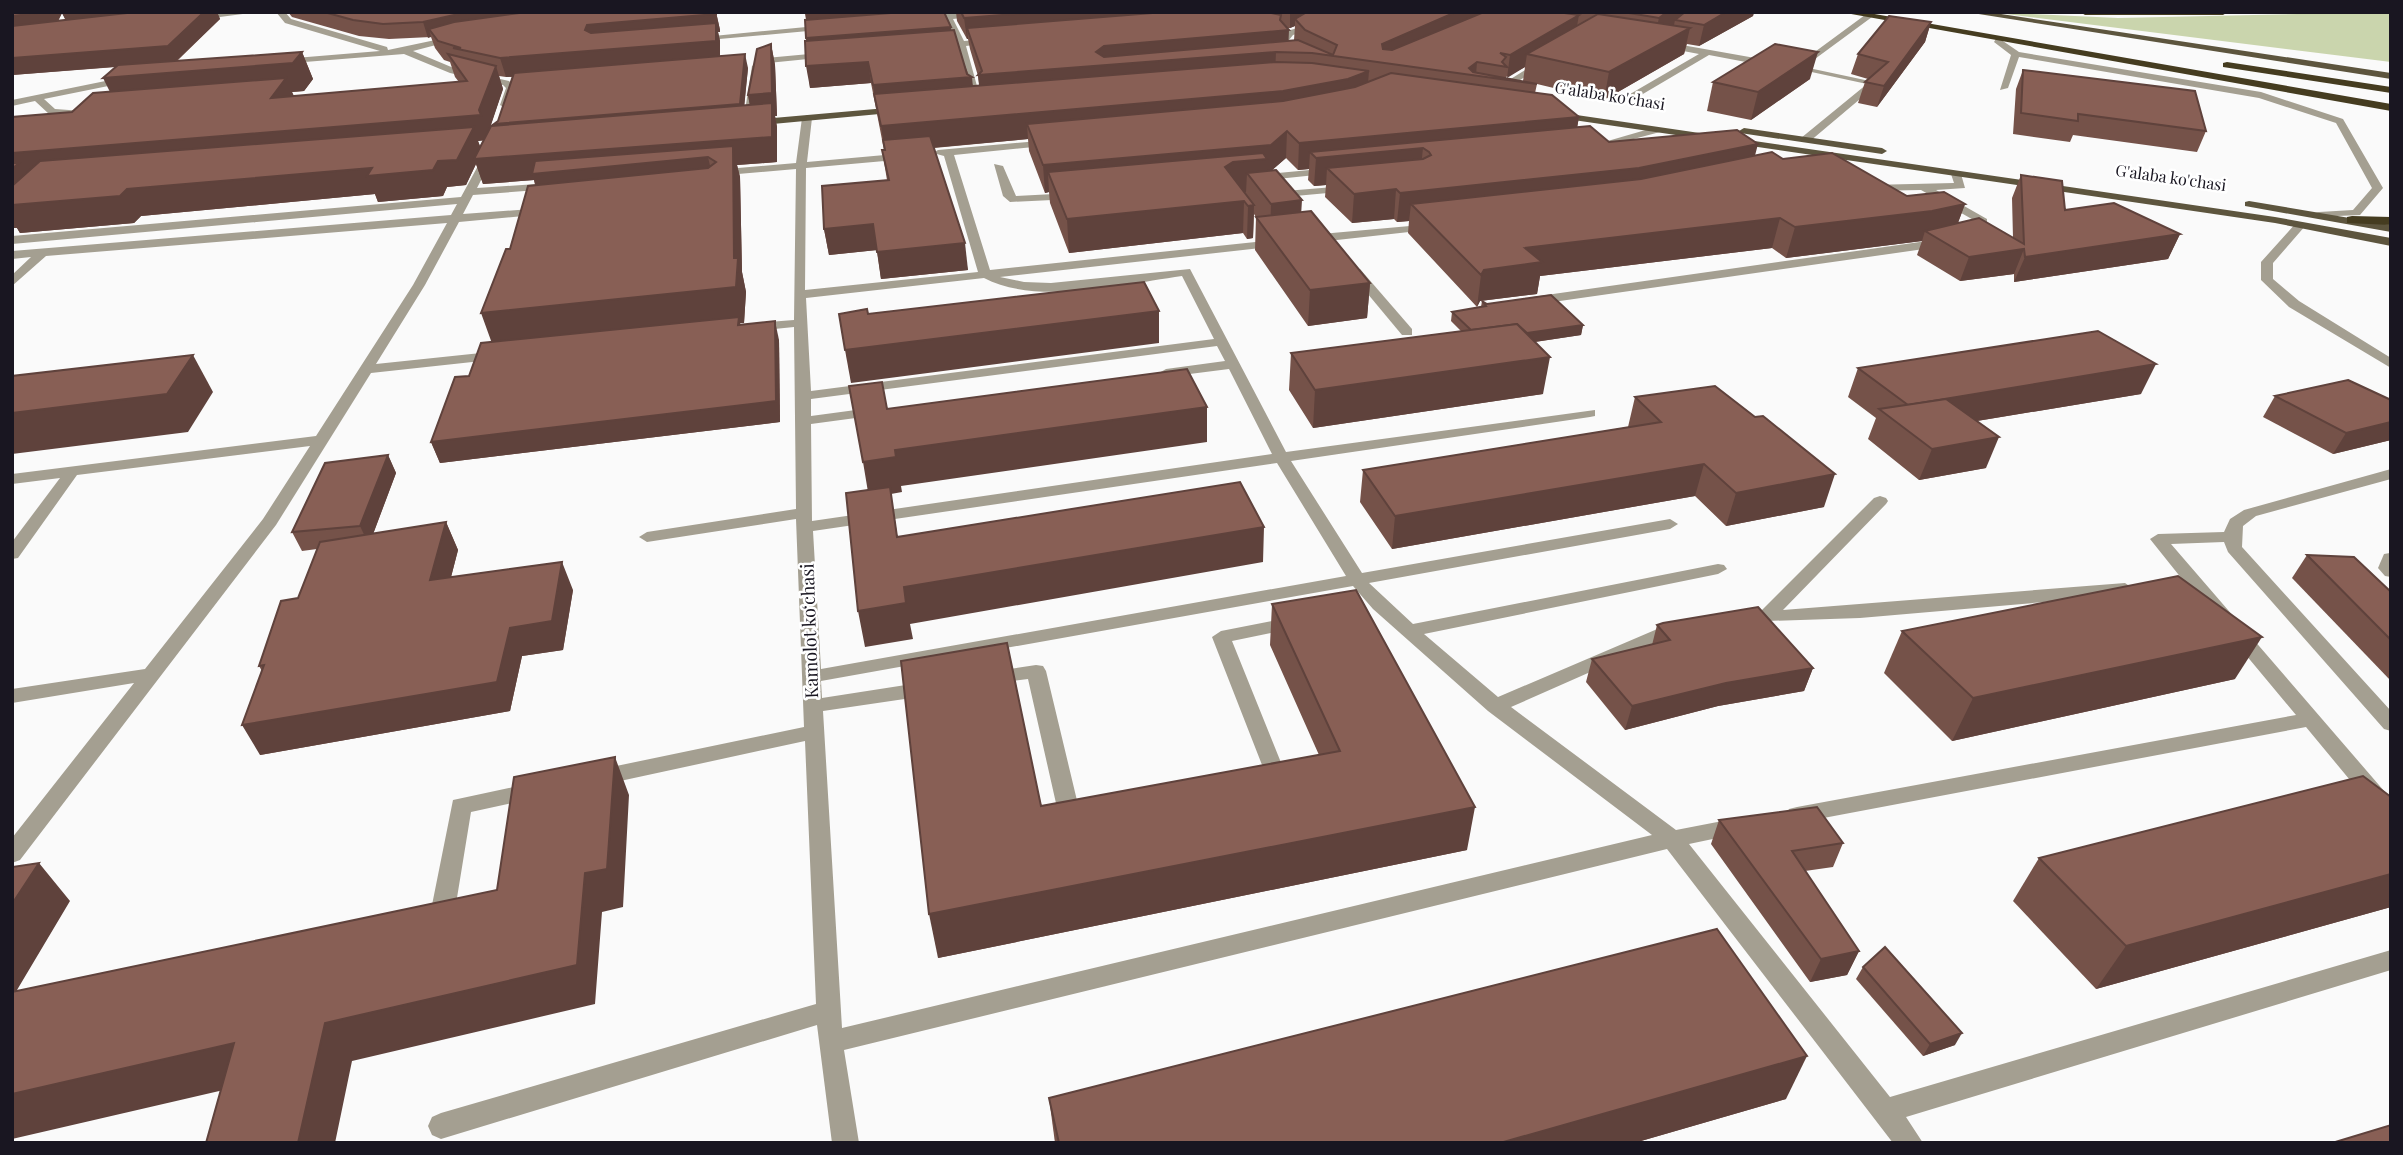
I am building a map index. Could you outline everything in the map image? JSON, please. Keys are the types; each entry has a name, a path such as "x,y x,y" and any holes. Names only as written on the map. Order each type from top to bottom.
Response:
{"highway":[{"path":"1845,12 2391,108"},
{"path":"1886,12 2145,52"},
{"path":"2085,12 2223,12"},
{"path":"2213,63 2391,90"},
{"path":"2347,100 2391,114"},
{"path":"2352,220 2391,221"}],"main road":[{"path":"1970,12 2391,76"},
{"path":"1504,90 1516,97"},
{"path":"965,101 984,97"},
{"name":"G'alaba ko'chasi","path":"1557,103 2277,215"},
{"path":"910,105 807,118 741,118 910,105"},
{"path":"1570,117 1585,108"},
{"name":"G'alaba ko'chasi","path":"1545,114 1956,174 2277,215"},
{"path":"2277,215 2319,215 2391,229"},
{"path":"2277,215 2300,225 2391,242"}],"street":[{"path":"184,20 253,12"},
{"path":"280,12 288,21 382,49 405,51 453,71 506,83 520,82"},
{"path":"910,20 1012,12"},
{"path":"1327,12 1339,18"},
{"path":"1277,32 1289,34 1363,12"},
{"path":"948,15 984,97"},
{"path":"1797,68 1868,17"},
{"path":"692,38 842,26"},
{"path":"274,63 405,51 471,34"},
{"path":"1289,34 1285,40 1300,56 1310,61"},
{"path":"1669,36 1658,44 1874,83 1805,140"},
{"path":"1997,40 2016,54 2261,95 2340,121 2378,188 2356,213 2319,215"},
{"path":"921,47 1003,41"},
{"path":"738,63 766,61 813,51 842,53"},
{"path":"1628,99 1707,52"},
{"path":"2003,88 2016,54"},
{"path":"1286,57 1300,56"},
{"path":"1504,90 1549,60"},
{"path":"741,118 755,68 766,61"},
{"path":"12,103 144,77"},
{"path":"500,119 511,88 506,83"},
{"path":"37,98 52,112 75,115"},
{"path":"37,117 99,114"},
{"name":"Kamolot koʻchasi","path":"807,118 801,166 799,295 804,396 804,520 830,1042 846,1143"},
{"path":"1584,148 1656,130"},
{"path":"705,173 1059,142"},
{"path":"12,854 270,521 419,285 468,196 487,144"},
{"path":"1788,150 1785,161 1795,163"},
{"path":"948,152 985,274 995,283 1030,288 1186,272 1282,459 1358,581 1379,605 1495,706 1672,839 1887,1110 1910,1143"},
{"path":"998,166 1009,196 1014,200 1087,195"},
{"path":"1239,180 1350,169"},
{"path":"1862,188 1961,186 1956,174"},
{"path":"12,240 567,184"},
{"path":"1923,187 1983,221 1977,231 1962,237"},
{"path":"1260,197 1353,188"},
{"path":"12,255 553,210"},
{"path":"799,295 1266,243 1336,248 1443,225"},
{"path":"2300,225 2267,262 2267,280 2294,304 2391,364"},
{"path":"1258,232 1266,243"},
{"path":"1512,304 1922,248 1948,241"},
{"path":"1336,248 1407,332"},
{"path":"12,282 42,253"},
{"path":"745,328 799,323"},
{"path":"804,396 1220,342"},
{"path":"366,369 514,353"},
{"path":"1149,375 1231,364"},
{"path":"804,421 887,410"},
{"path":"646,537 804,520 1282,459 1590,413"},
{"path":"12,479 321,440"},
{"path":"12,554 72,472"},
{"path":"2391,474 2250,513 2239,519 2231,528 2234,548 2391,724"},
{"path":"1768,615 1880,501"},
{"path":"810,677 1670,524"},
{"path":"2231,537 2158,540 2391,814"},
{"path":"2391,558 2387,568 2391,572"},
{"path":"1409,631 1718,569"},
{"path":"1730,620 1768,615 1860,612 2195,583"},
{"path":"1353,610 1379,605"},
{"path":"1249,781 1276,775 1222,638 1313,618"},
{"path":"1495,706 1679,626 1692,624"},
{"path":"970,682 1036,671 1071,821 1099,815"},
{"path":"12,696 152,674"},
{"path":"812,706 943,686"},
{"path":"1780,818 2310,719"},
{"path":"583,781 813,732"},
{"path":"443,910 461,806 556,786"},
{"path":"830,1042 1672,839 1753,824"},
{"path":"1887,1110 2391,960"},
{"path":"441,1126 828,1011"}],"green space":[{"path":"1990,12 2118,18 2391,12 2391,62"}],"building":[{"path":"12,12 47,12 12,16"},
{"path":"136,12 204,12 168,46 12,58 12,26"},
{"path":"324,12 473,12 423,22 383,24"},
{"path":"527,12 716,12 587,25 585,30 591,33 716,23 716,41 500,58 453,48 461,48 438,41 429,29 454,22"},
{"path":"903,12 944,12 951,27 806,38 805,20"},
{"path":"961,12 1040,12 964,18"},
{"path":"1165,12 1266,12 1281,15 1280,20 1289,30 1104,46 1096,52 1104,57 1298,40 1333,55 1337,45 1305,30 1295,19 1307,12 1456,12 1382,44 1383,49 1392,50 1484,12 1557,12 1579,15 1510,55 1500,53 1506,57 1502,62 1507,67 1477,62 1469,68 1473,72 1537,84 1312,53 1276,52 978,75 982,71 967,28"},
{"path":"1623,12 1667,12 1659,18"},
{"path":"1685,12 1726,12 1704,25 1675,20"},
{"path":"1598,14 1690,28 1609,72 1527,54"},
{"path":"1889,16 1931,22 1884,86 1865,82 1888,62 1858,54"},
{"path":"954,30 967,74 972,77 873,85 868,62 806,66 805,41"},
{"path":"771,44 772,93 748,95 757,49"},
{"path":"1775,44 1818,52 1758,92 1713,82"},
{"path":"302,52 293,63 103,78 118,65"},
{"path":"448,54 496,66 479,110 481,115 12,153 12,117 72,112 93,93 286,78 271,98 467,81"},
{"path":"745,54 740,104 494,124 498,121 514,73"},
{"path":"1276,62 1312,63 1369,71 1348,79 1283,91 881,126 874,94"},
{"path":"2023,70 2195,91 2206,131 2078,114 2078,121 2021,113"},
{"path":"1391,73 1552,95 1579,117 1299,143 1287,131 1271,145 1043,165 1027,124 1283,101 1355,87"},
{"path":"772,103 772,137 474,159 491,126"},
{"path":"1590,126 1609,142 1737,130 1758,144 1639,168 1400,193 1396,189 1354,194 1327,168 1423,159 1431,155 1423,148 1316,158 1310,152"},
{"path":"474,127 457,160 438,161 433,170 367,176 372,168 127,189 120,196 12,205 12,186 40,161"},
{"path":"930,136 965,243 877,252 873,224 824,229 822,186 889,180 882,150 885,150 883,140"},
{"path":"733,146 734,258 738,258 736,287 481,313 506,249 510,249 528,186 708,168 716,162 708,157 532,174 535,161"},
{"path":"1772,152 1783,159 1832,153 1907,196 1944,192 1965,204 1932,211 1795,227 1780,218 1525,248 1542,262 1484,270 1481,275 1411,204 1641,179"},
{"path":"1263,153 1267,159 1233,162 1225,167 1254,205 1248,206 1244,201 1067,219 1048,172"},
{"path":"1276,170 1302,200 1271,204 1247,173"},
{"path":"2021,175 2062,181 2065,210 2114,203 2180,234 2025,257 2024,249 1969,257 1925,231 1979,218 2024,244"},
{"path":"1311,211 1370,283 1310,290 1256,217"},
{"path":"1144,282 1159,311 845,350 839,314 867,309 868,314"},
{"path":"1551,295 1583,325 1527,333 1517,324 1471,330 1452,312 1486,306 1482,301 1487,304"},
{"path":"739,317 738,325 775,321 776,401 431,442 455,377 469,376 481,343"},
{"path":"1517,324 1550,357 1315,390 1291,353"},
{"path":"2098,331 2156,364 1908,405 1858,368"},
{"path":"193,355 167,394 12,413 12,376"},
{"path":"1187,369 1207,407 895,450 896,457 863,462 849,386 882,382 887,409"},
{"path":"2348,380 2391,400 2391,422 2346,433 2275,396"},
{"path":"1715,386 1755,417 1763,416 1835,474 1736,493 1704,464 1395,516 1363,470 1661,422 1635,397"},
{"path":"1946,399 1999,437 1932,449 1879,409"},
{"path":"388,455 360,526 292,532 325,463"},
{"path":"1240,482 1264,527 904,587 906,603 858,611 846,493 890,487 897,537"},
{"path":"446,522 430,580 562,562 552,621 510,628 497,682 242,725 264,665 259,666 281,601 298,598 320,542"},
{"path":"2307,555 2354,557 2391,592 2391,640"},
{"path":"2178,576 2262,637 1973,698 1902,631"},
{"path":"1356,590 1475,807 929,914 901,661 1007,643 1041,806 1340,751 1272,604"},
{"path":"1758,607 1813,668 1726,683 1632,706 1592,659 1670,640 1657,625 1663,623"},
{"path":"615,757 607,869 585,873 577,965 325,1023 298,1143 206,1143 234,1043 12,1094 12,992 497,890 514,777"},
{"path":"2363,776 2391,797 2391,874 2126,946 2039,858"},
{"path":"1817,807 1843,843 1792,851 1859,951 1821,959 1719,820"},
{"path":"39,863 12,904 12,867"},
{"path":"1717,929 1807,1056 1500,1143 1059,1143 1049,1098"},
{"path":"1885,947 1962,1033 1930,1044 1863,967"},
{"path":"2391,1125 2391,1143 2332,1143"}]}
